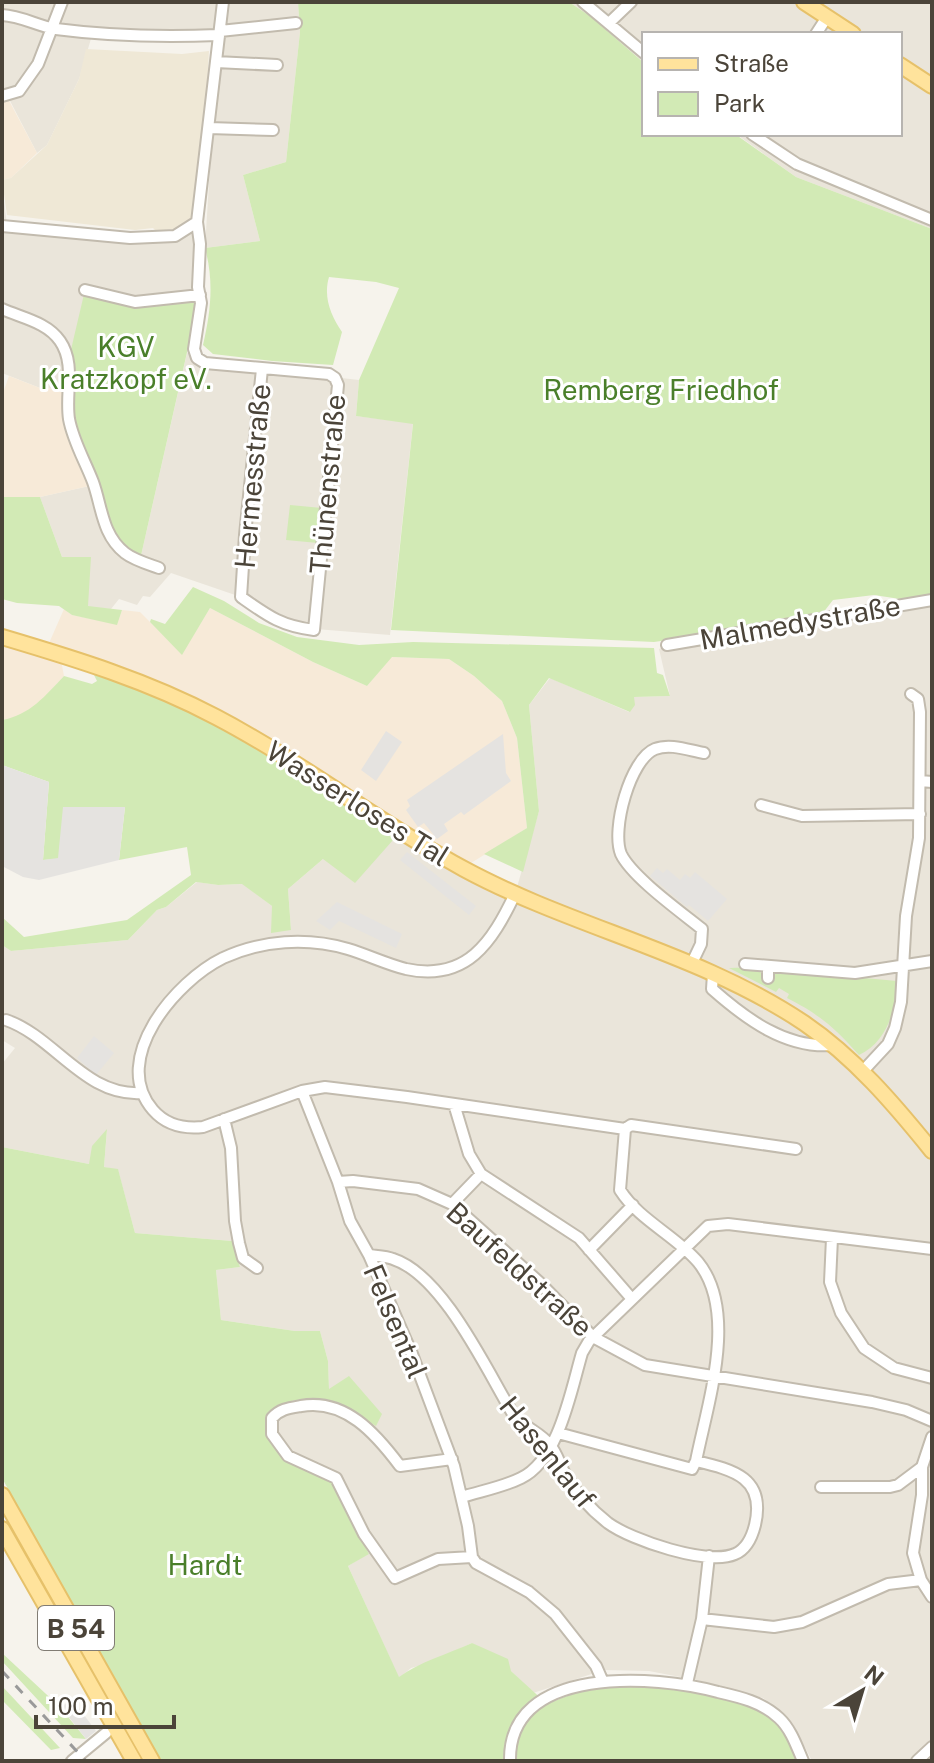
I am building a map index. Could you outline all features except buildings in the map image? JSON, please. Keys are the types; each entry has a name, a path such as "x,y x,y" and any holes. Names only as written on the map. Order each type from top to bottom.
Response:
{"main road":[{"path":"804,2 850,32"},
{"path":"902,66 932,86"},
{"name":"Wasserloses Tal","path":"2,637 138,680 185,701 260,743 463,868 515,894 713,974 803,1022 862,1072 932,1151"},
{"name":"B 54","path":"2,1495 152,1761"},
{"name":"B 54","path":"2,1529 134,1761"}],"street":[{"path":"2,96 19,91 38,64 62,2"},
{"name":"Thünenstraße","path":"223,2 197,222 201,303 194,349 197,358 205,363 329,374 338,385 314,630"},
{"path":"583,2 642,51"},
{"path":"609,23 631,2"},
{"path":"2,15 22,17 53,29 153,36 219,33 296,23"},
{"path":"817,32 827,17"},
{"path":"216,62 277,65"},
{"path":"209,128 273,130"},
{"path":"755,136 797,164 932,220"},
{"path":"2,226 130,238 175,236 197,222"},
{"path":"85,290 135,302 200,295"},
{"path":"2,309 44,325 60,340 69,358 69,419 94,485 104,524 126,554 159,568"},
{"name":"Hermesstraße","path":"262,369 241,597 277,622 314,630"},
{"name":"Malmedystraße","path":"667,645 932,600"},
{"path":"862,1072 888,1044 901,1002 906,916 920,814 920,712 918,699 911,694"},
{"path":"691,965 701,944 702,929 627,863 617,841 622,808 632,777 645,756 666,747 704,753"},
{"path":"920,781 932,782"},
{"path":"761,805 802,816 920,814"},
{"path":"515,894 498,931 486,945 444,970 423,972 406,969 347,949 295,942 251,947 221,959 179,989 156,1019 139,1064 142,1093 159,1116 177,1126 203,1127 302,1091 325,1087 625,1129 631,1125 796,1149"},
{"path":"745,964 855,973 904,968 932,961"},
{"path":"768,966 768,978"},
{"path":"713,974 712,989 758,1024 811,1047 833,1045"},
{"path":"6,1020 25,1027 94,1082 111,1091 142,1093"},
{"name":"Felsental","path":"302,1091 350,1221 369,1255 412,1354 452,1459 472,1557"},
{"path":"454,1104 469,1154 481,1174 579,1238 632,1299"},
{"path":"224,1119 231,1148 239,1243 243,1258 257,1268"},
{"path":"625,1129 620,1190 697,1261 708,1278 720,1324 696,1461"},
{"path":"452,1204 481,1174"},
{"name":"Baufeldstraße","path":"338,1182 418,1189 452,1204 539,1282 593,1337 645,1365 872,1402 906,1410 932,1421"},
{"path":"589,1250 633,1205"},
{"path":"462,1497 520,1479 536,1467 558,1433 582,1353 593,1337 708,1226 715,1224 932,1249"},
{"path":"832,1238 830,1282 841,1313 864,1348 894,1368 932,1378"},
{"name":"Hasenlauf","path":"369,1255 393,1259 420,1276 449,1307 520,1424 543,1437 586,1503 610,1524 642,1541 709,1556 726,1557 741,1551 753,1534 759,1508 756,1494 740,1475 730,1469 696,1461 692,1469 558,1433"},
{"path":"452,1459 400,1466 379,1437 365,1424 332,1408 312,1404 283,1409 272,1418 272,1434 288,1456 336,1478 364,1534 395,1578 438,1559 472,1557 476,1563 529,1592 555,1614 596,1666 603,1682"},
{"path":"932,1437 922,1467 922,1495 913,1553 921,1580 932,1597"},
{"path":"821,1487 890,1487 898,1485 922,1467"},
{"path":"687,1683 702,1619 709,1556"},
{"path":"702,1619 774,1627 788,1625 802,1622 888,1584 921,1580"},
{"path":"510,1761 514,1734 530,1709 559,1693 603,1682 634,1679 687,1683 756,1702 779,1718 803,1761"},
{"path":"72,1761 106,1733"},
{"path":"917,1761 932,1747"}],"shaded area":[{"path":"2,2 298,2 300,32 286,162 243,175 260,241 205,248 218,35 93,32 79,79 47,145 37,153 7,95 2,96"},
{"path":"569,2 932,2 932,229 796,177 739,136 902,136 902,32 642,32 642,61"},
{"path":"86,49 182,54 209,51 204,141 192,220 182,228 135,230 7,215 2,180 11,178 47,145 79,79"},
{"path":"6,95 37,153 11,178 2,180 2,96"},
{"path":"2,185 7,225 175,236 197,222 200,295 76,332 69,358 69,388 40,388 2,373"},
{"path":"187,353 262,369 359,380 356,416 413,423 390,635 291,627 241,597 171,573 150,597 143,596 137,605 119,599 111,609 88,607 62,557 40,497 94,485 140,560"},
{"path":"9,376 40,388 69,388 94,485 40,497 2,497 2,396"},
{"path":"932,602 932,1761 812,1761 794,1726 781,1711 763,1698 649,1671 604,1670 533,1693 511,1671 472,1643 411,1668 399,1678 348,1566 369,1553 331,1479 291,1461 273,1445 263,1422 264,1415 273,1408 298,1401 318,1400 355,1413 329,1390 328,1361 320,1331 295,1331 221,1320 216,1270 240,1267 232,1241 135,1233 118,1170 104,1167 107,1130 89,1164 2,1147 2,1064 15,1048 2,1040 2,945 11,951 128,940 157,910 166,907 197,882 243,884 272,906 291,930 288,889 323,859 401,831 515,894 539,811 529,705 550,678 629,712 634,697 670,696 659,649 667,645"},
{"path":"210,608 313,662 367,686 391,657 449,659 474,676 502,701 517,738 527,828 463,868 363,807 60,655 64,676 38,704 17,717 2,720 2,637 46,650 64,609 72,615 117,624 122,610 140,612 182,654"},
{"path":"386,731 402,742 376,781 361,770"},
{"path":"503,734 506,773 511,781 464,815 461,812 444,824 448,831 437,839 424,823 418,827 406,810 410,806 407,800"},
{"path":"2,765 49,782 43,860 58,858 63,807 125,807 119,860 39,880 23,877 2,866"},
{"path":"407,852 476,906 469,915 400,860"},
{"path":"657,868 663,873 667,869 680,880 685,874 690,878 695,872 727,899 708,921 650,876"},
{"path":"337,902 402,934 396,948 339,921 330,930 316,921"},
{"path":"94,1036 114,1053 96,1075 77,1058"},
{"path":"72,1699 96,1731 86,1739 61,1707"}],"green space":[{"name":"Remberg Friedhof","path":"298,2 569,2 642,61 642,136 738,136 796,177 932,229 932,599 913,601 874,595 833,600 819,618 654,642 391,630 413,424 356,416 359,380 399,288 329,277 329,306 342,332 333,365 213,354 203,345 210,296 210,272 205,248 260,241 243,175 286,162 300,32"},
{"name":"KGV Kratzkopf eV.","path":"85,290 135,302 200,295 140,560 113,540 76,443 69,358"},
{"path":"2,497 40,497 62,557 91,557 88,606 122,610 117,625 72,615 59,606 2,599"},
{"path":"290,505 322,508 318,543 286,540"},
{"path":"193,587 224,601 259,623 297,637 359,645 413,642 654,648 657,673 663,675 670,696 634,697 635,705 630,712 549,678 529,705 539,811 523,872 484,854 527,828 517,738 502,701 474,676 449,659 392,657 367,686 313,662 210,608 182,655 150,622 151,619 165,624"},
{"path":"88,663 174,696 401,831 355,883 323,859 288,889 291,930 271,933 272,906 242,884 196,882 166,907 157,910 128,940 11,951 2,945 2,917 24,937 127,920 191,875 187,847 119,860 125,807 58,859 43,860 49,782 2,765 2,720 29,709 64,676 92,684 97,681"},
{"path":"759,967 763,980 770,981 772,972 777,970 897,981 892,1014 877,1042 859,1055 826,1022 787,998 789,994 779,988 776,992 729,968"},
{"name":"Hardt","path":"107,1129 104,1167 118,1169 135,1233 232,1241 240,1267 216,1270 221,1320 295,1331 320,1331 328,1361 329,1389 349,1376 382,1414 376,1426 332,1405 300,1400 286,1403 274,1411 265,1426 276,1446 284,1453 331,1479 335,1486 369,1554 348,1566 399,1677 472,1643 508,1659 511,1671 547,1704 594,1688 638,1685 694,1690 747,1704 768,1714 783,1727 798,1761 160,1761 2,1478 2,1147 89,1164 92,1146"},
{"path":"2,1653 60,1707 86,1739 73,1738 2,1661"},
{"path":"2,1686 60,1748 51,1750 2,1700"}],"railway":[{"path":"2,1671 86,1761"}]}
